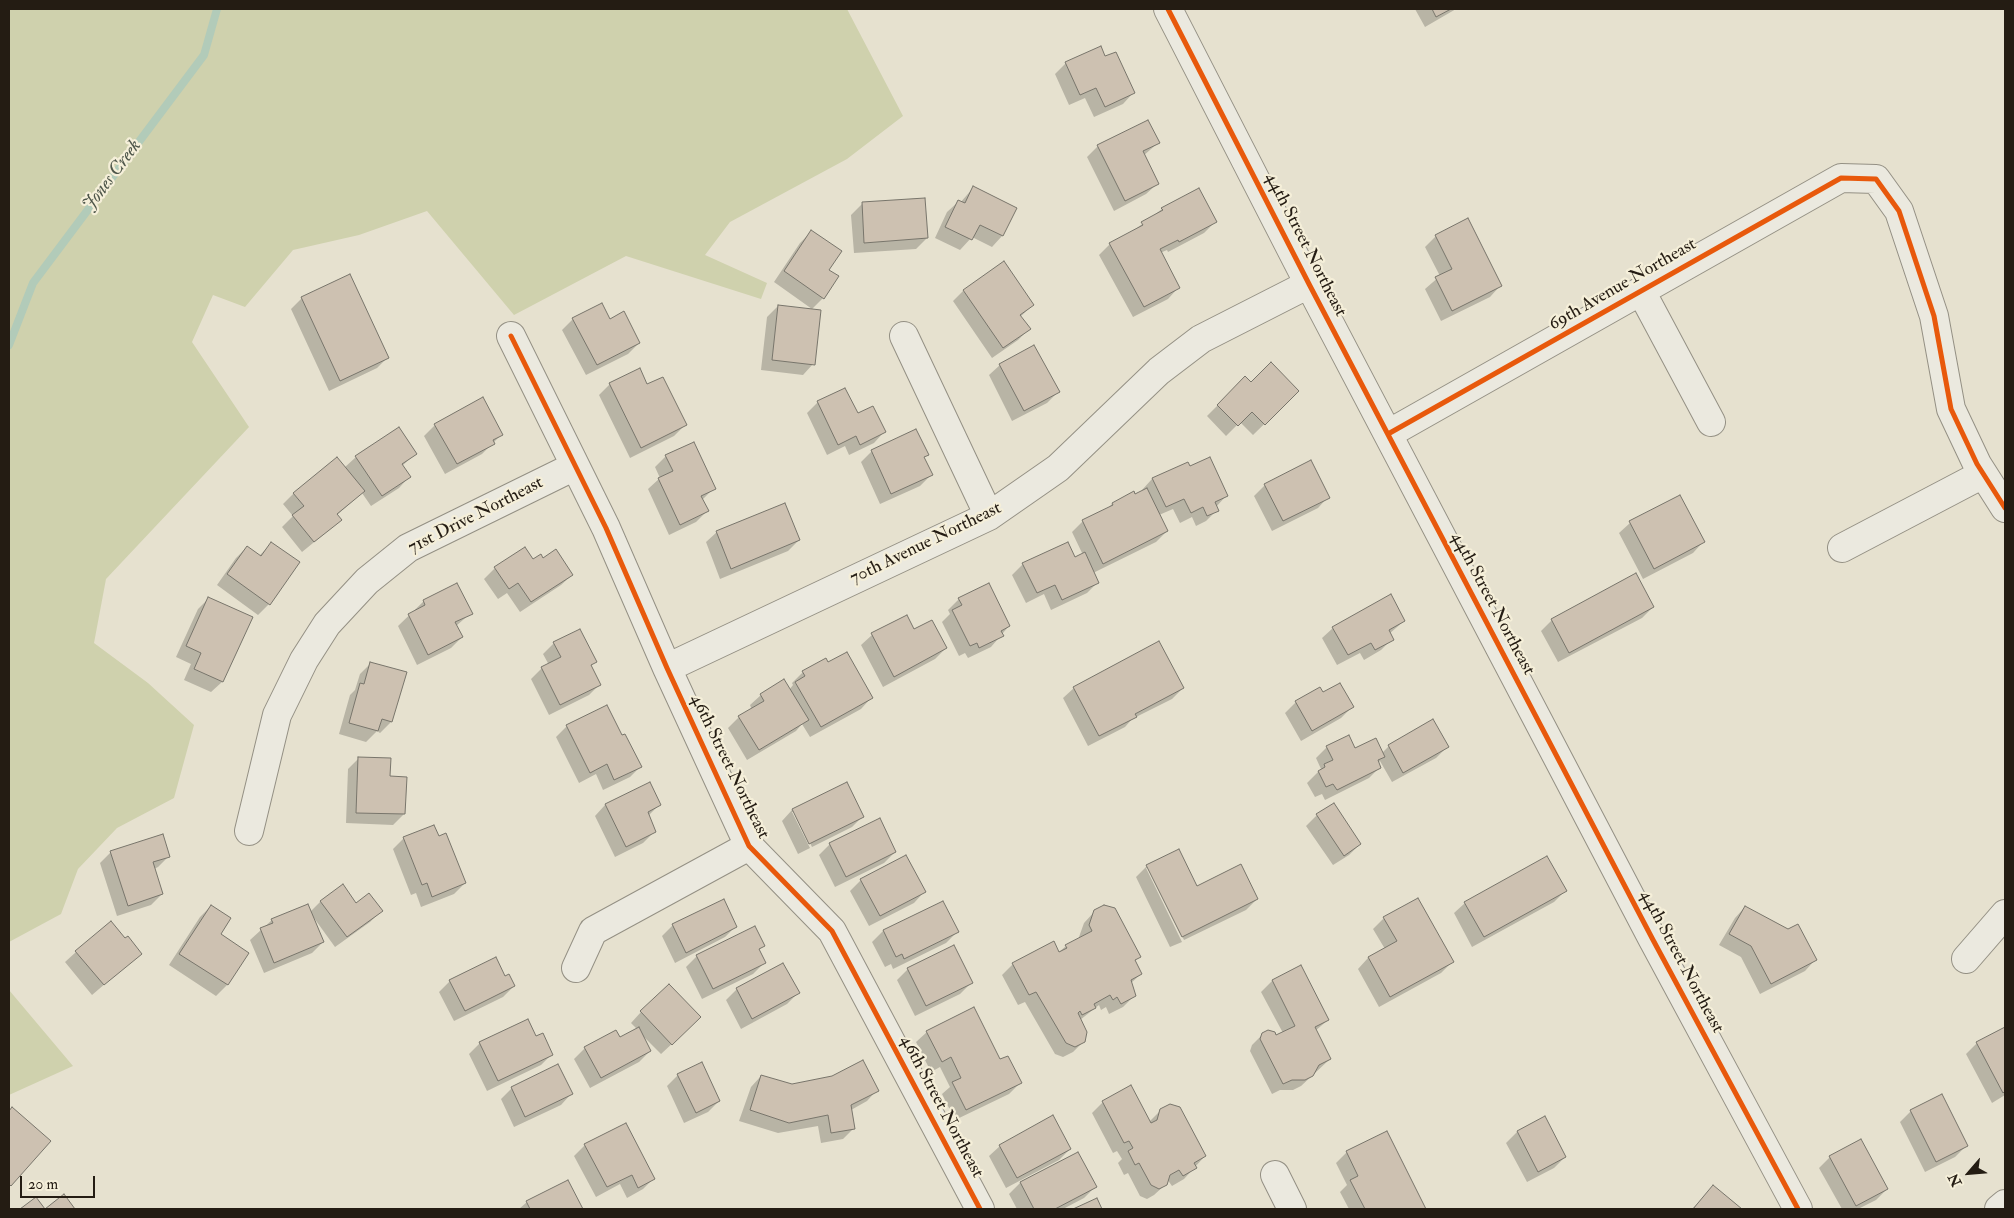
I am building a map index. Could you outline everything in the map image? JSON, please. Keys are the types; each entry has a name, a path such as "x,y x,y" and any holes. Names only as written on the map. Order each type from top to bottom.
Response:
{"street":[{"name":"44th Street Northeast","path":"1168,9 1309,284 1652,938 1798,1209"},
{"name":"69th Avenue Northeast","path":"1388,434 1840,178 1876,179 1899,211 1934,316 1951,409 1983,474"},
{"name":"70th Avenue Northeast","path":"667,668 989,516 1058,468 1159,371 1201,339 1309,284"},
{"path":"1641,291 1711,422"},
{"name":"46th Street Northeast","path":"511,336 606,528 667,668 749,846 832,931 980,1209"},
{"path":"904,336 989,516"},
{"name":"71st Drive Northeast","path":"249,831 277,715 304,660 327,624 367,581 408,548 575,466"},
{"path":"1842,548 1983,474 2005,508"},
{"path":"576,968 593,931 749,846"},
{"path":"1966,960 2005,914"},
{"path":"1275,1175 1292,1209"},
{"path":"1999,1209 2005,1204"}],"green space":[{"path":"9,9 847,9 903,116 847,159 730,222 705,255 767,283 761,299 626,256 514,315 427,211 359,235 293,250 245,307 213,295 192,342 249,427 106,579 94,643 148,683 194,725 174,798 117,828 78,869 61,914 9,942"},
{"path":"9,990 73,1066 9,1095"}],"building":[{"path":"1432,9 1451,9 1436,17"},
{"path":"1101,46 1105,56 1116,52 1135,93 1105,107 1096,88 1080,95 1065,62"},
{"path":"1148,120 1160,143 1143,151 1159,184 1125,201 1097,145"},
{"path":"973,186 1017,208 1003,236 980,225 972,240 945,227 958,200 965,203"},
{"path":"1199,188 1217,222 1179,242 1178,240 1160,249 1180,288 1144,307 1109,243 1143,225 1141,222 1163,210 1161,208"},
{"path":"925,198 928,238 864,243 862,202"},
{"path":"1468,218 1502,286 1452,311 1435,277 1452,269 1435,235"},
{"path":"811,230 842,251 829,270 839,276 824,299 784,271"},
{"path":"1004,261 1034,305 1020,315 1031,329 1003,348 963,290"},
{"path":"350,274 389,358 340,381 301,297"},
{"path":"602,303 610,319 624,311 640,343 597,365 572,318"},
{"path":"778,305 821,310 815,365 772,360"},
{"path":"1034,345 1060,392 1024,411 999,364"},
{"path":"1271,362 1299,391 1265,425 1252,412 1238,426 1217,405 1245,376 1251,382"},
{"path":"640,368 647,384 663,377 687,425 641,448 609,383"},
{"path":"845,388 858,413 873,406 886,432 860,445 856,436 838,445 817,401"},
{"path":"483,397 503,435 493,440 495,444 457,464 434,424"},
{"path":"399,427 417,454 402,464 411,477 382,496 355,456"},
{"path":"916,429 929,455 924,457 933,475 891,494 871,450"},
{"path":"694,442 716,489 701,496 709,511 680,525 658,478 673,471 665,455"},
{"path":"337,457 365,491 337,514 342,520 314,542 292,515 304,506 293,493"},
{"path":"1210,457 1228,496 1215,502 1219,511 1207,516 1203,507 1191,513 1184,499 1166,507 1152,478 1188,462 1190,466"},
{"path":"1311,460 1330,498 1283,521 1264,484"},
{"path":"1147,488 1168,531 1103,564 1082,520 1113,505 1112,503 1134,491 1135,494"},
{"path":"1680,495 1705,542 1654,569 1629,521"},
{"path":"785,503 800,540 731,569 716,531"},
{"path":"271,542 300,562 270,605 227,574 247,546 261,556"},
{"path":"1068,542 1075,557 1085,552 1099,583 1062,600 1055,585 1037,593 1022,563"},
{"path":"525,547 533,559 541,554 543,558 556,549 573,575 531,602 518,583 509,589 494,567"},
{"path":"1636,573 1654,607 1569,653 1551,619"},
{"path":"457,583 473,614 455,622 463,637 428,655 408,614 425,605 423,600"},
{"path":"989,583 1010,626 1001,631 1004,636 979,648 977,643 970,646 952,610 962,605 958,598"},
{"path":"1391,594 1405,621 1389,630 1394,640 1375,650 1371,643 1348,655 1332,627"},
{"path":"208,597 253,617 223,682 194,669 201,653 186,646"},
{"path":"907,615 914,629 932,620 947,648 894,677 871,633"},
{"path":"580,629 597,662 591,665 601,685 560,705 541,667 561,657 553,642"},
{"path":"1159,641 1184,688 1135,714 1137,717 1099,736 1073,687"},
{"path":"847,652 873,698 821,727 795,682 805,676 802,671 826,658 828,662"},
{"path":"370,662 407,672 392,722 382,719 378,731 349,723 360,683 364,684"},
{"path":"784,679 809,720 759,750 738,716 764,701 760,694"},
{"path":"1340,683 1354,707 1312,731 1295,701 1320,687 1323,692"},
{"path":"607,705 622,735 625,734 642,767 614,780 607,764 590,773 566,725"},
{"path":"1433,719 1449,747 1403,773 1388,745"},
{"path":"1349,735 1355,748 1376,738 1385,757 1378,760 1381,768 1337,790 1333,784 1326,787 1318,771 1325,767 1324,764 1333,760 1326,746"},
{"path":"358,757 391,758 390,776 407,777 405,814 356,813"},
{"path":"650,782 661,805 648,812 656,832 626,847 605,804"},
{"path":"847,782 864,817 809,844 792,809"},
{"path":"1334,803 1361,844 1344,856 1316,814"},
{"path":"880,818 896,852 846,877 829,843"},
{"path":"434,825 439,836 446,833 466,883 432,897 427,883 422,885 403,837"},
{"path":"163,834 170,857 153,862 163,894 128,906 110,851"},
{"path":"1179,849 1197,886 1241,864 1258,899 1182,937 1146,865"},
{"path":"906,855 926,892 880,916 860,879"},
{"path":"1547,856 1567,891 1484,937 1464,902"},
{"path":"343,884 356,903 369,893 383,911 347,937 320,901"},
{"path":"1418,898 1454,962 1390,997 1368,957 1397,941 1383,917"},
{"path":"724,899 737,927 686,953 672,924"},
{"path":"943,901 959,932 904,959 902,954 896,957 883,930"},
{"path":"308,904 324,942 274,963 260,928 273,923 271,919"},
{"path":"211,905 231,918 221,934 249,953 228,985 179,954"},
{"path":"1104,905 1115,908 1141,957 1135,960 1142,974 1131,980 1136,996 1121,1004 1117,997 1113,1000 1110,995 1094,1004 1096,1008 1082,1015 1080,1011 1078,1013 1087,1032 1085,1042 1075,1047 1066,1043 1036,992 1029,995 1012,963 1054,941 1059,952 1067,948 1065,945 1092,931 1089,925 1094,910"},
{"path":"1745,906 1788,929 1798,924 1817,960 1771,984 1751,946 1729,934"},
{"path":"111,921 125,938 128,936 142,954 104,985 75,951"},
{"path":"755,926 765,946 759,949 766,963 713,989 696,955"},
{"path":"954,945 973,983 926,1006 907,968"},
{"path":"496,957 505,976 509,974 515,986 465,1011 449,980"},
{"path":"783,963 800,993 752,1019 736,988"},
{"path":"1301,965 1329,1020 1315,1027 1331,1059 1319,1065 1313,1076 1305,1080 1292,1080 1283,1084 1260,1039 1262,1033 1268,1030 1275,1032 1276,1035 1295,1026 1272,980"},
{"path":"669,984 701,1017 672,1045 640,1011"},
{"path":"974,1007 1000,1059 1008,1056 1022,1083 966,1110 952,1082 961,1078 951,1057 942,1062 926,1031"},
{"path":"528,1019 536,1036 543,1033 553,1055 498,1081 479,1042"},
{"path":"639,1027 651,1051 601,1078 584,1047 616,1030 620,1037"},
{"path":"2005,1027 2005,1091 2003,1093 1976,1042"},
{"path":"863,1060 879,1091 851,1105 855,1129 831,1133 828,1115 789,1123 750,1110 761,1075 792,1084 832,1076"},
{"path":"702,1062 720,1101 696,1113 677,1074"},
{"path":"558,1064 573,1094 525,1117 511,1087"},
{"path":"1131,1085 1151,1123 1157,1120 1160,1109 1170,1104 1180,1107 1206,1156 1194,1163 1197,1168 1183,1176 1179,1170 1170,1175 1167,1185 1159,1189 1151,1185 1139,1163 1135,1165 1128,1151 1133,1148 1129,1141 1124,1143 1102,1101"},
{"path":"1942,1094 1968,1146 1936,1162 1910,1110"},
{"path":"12,1107 51,1141 11,1186 9,1184 9,1111"},
{"path":"1053,1115 1071,1149 1017,1178 999,1145"},
{"path":"1545,1116 1566,1157 1538,1172 1517,1131"},
{"path":"626,1123 655,1179 638,1188 632,1175 607,1187 584,1144"},
{"path":"1387,1131 1426,1209 1365,1209 1350,1180 1358,1176 1346,1151"},
{"path":"1861,1139 1888,1189 1856,1206 1829,1156"},
{"path":"1078,1152 1097,1187 1055,1209 1034,1209 1020,1182"},
{"path":"568,1180 583,1209 530,1209 526,1201"},
{"path":"1713,1185 1742,1209 1693,1209"},
{"path":"64,1194 75,1209 45,1209"},
{"path":"36,1197 45,1209 20,1209"},
{"path":"1097,1198 1102,1209 1073,1209"}],"waterway":[{"name":"Jones Creek","path":"9,345 33,283 204,55 217,9"}],"cycle path":[{"path":"1168,9 1309,284 1652,938 1798,1209"},
{"path":"1388,434 1841,178 1876,179 1899,211 1934,316 1951,409 1977,464 2005,508"},
{"path":"511,336 606,528 667,668 749,846 832,931 980,1209"}]}
